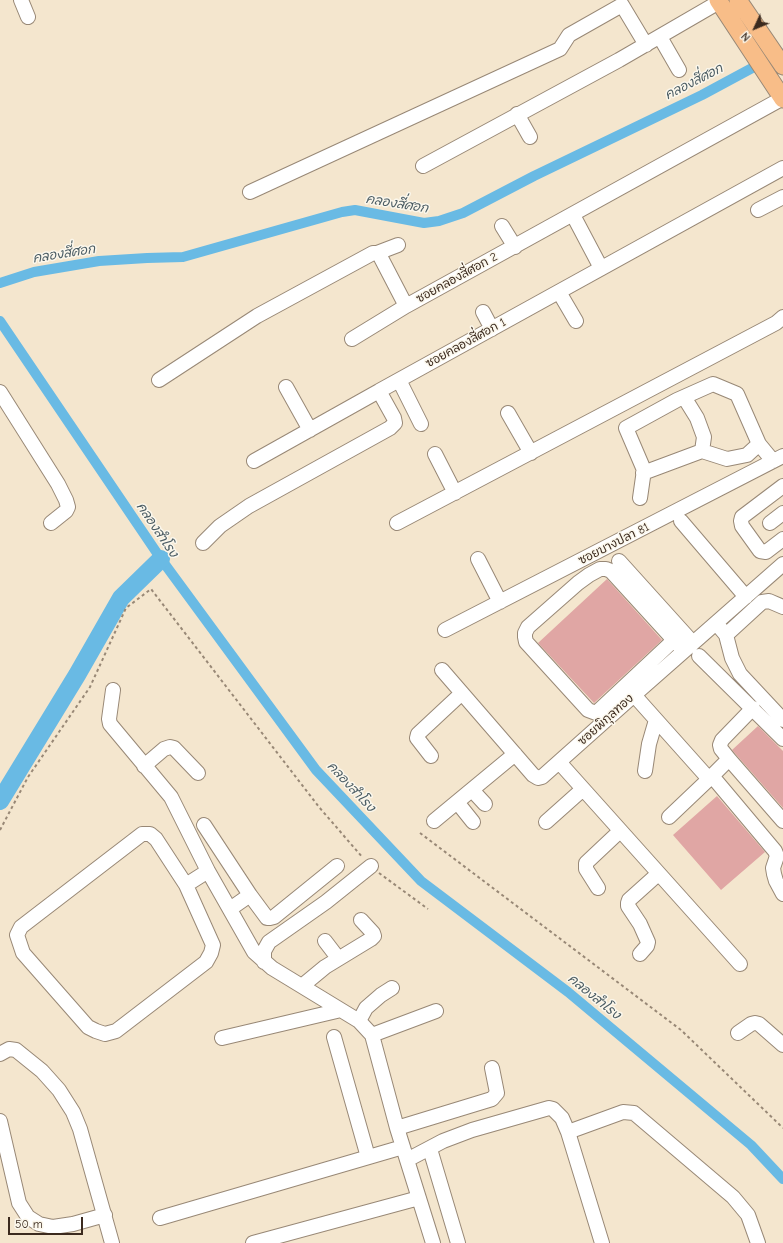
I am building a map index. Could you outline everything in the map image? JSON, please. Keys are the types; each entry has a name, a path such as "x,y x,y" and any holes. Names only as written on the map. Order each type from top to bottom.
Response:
{"main road":[{"path":"738,0 783,66"},
{"path":"718,1 783,99"}],"street":[{"path":"22,0 28,17"},
{"path":"423,166 646,45 718,1"},
{"path":"250,192 560,49 569,35 622,5 646,45"},
{"path":"660,37 680,70"},
{"name":"ซอยคลองสี่ศอก 2","path":"377,253 406,306 783,99"},
{"path":"517,114 530,137"},
{"name":"ซอยคลองสี่ศอก 1","path":"254,461 783,168"},
{"path":"758,210 783,196"},
{"path":"573,215 601,268"},
{"path":"502,226 515,247"},
{"path":"159,380 257,316 373,253 377,253 398,245"},
{"path":"559,292 576,320"},
{"path":"352,339 406,306"},
{"path":"484,312 492,329"},
{"path":"397,523 776,323 783,317"},
{"path":"399,380 421,424"},
{"path":"640,498 644,470 626,428 684,397 713,384 737,394 759,444 778,459"},
{"path":"286,387 310,430"},
{"path":"203,543 226,522 249,506 395,424 394,418 379,391"},
{"path":"0,392 58,484 66,500 68,506 66,511 51,524"},
{"path":"684,397 697,418 704,437 702,451"},
{"path":"508,413 531,453"},
{"path":"643,473 702,451 727,459 747,454 759,444"},
{"path":"435,454 456,492"},
{"name":"ซอยบางปลา 81","path":"445,630 778,459"},
{"path":"783,486 742,518 741,521 742,526 760,551 766,552 783,539"},
{"path":"770,523 783,513"},
{"path":"681,522 746,597"},
{"path":"478,560 500,602"},
{"path":"619,561 692,649 783,739"},
{"name":"ซอยพิกุลทอง","path":"442,670 533,775 538,778 542,777 634,695 692,649 716,623 783,564"},
{"path":"674,640 596,712 591,712 526,642 525,633 528,627 578,583 600,569 606,568 611,571 674,640 692,649"},
{"path":"726,635 762,602 770,601 783,607"},
{"path":"716,623 726,635 732,658 740,674 783,720"},
{"path":"113,690 110,724 171,797 208,871 254,952 272,968 359,1021 372,1035 397,1128 433,1243"},
{"path":"431,756 417,738 418,734 462,693"},
{"path":"634,695 710,777 775,851 777,856 773,868 774,874 776,882 783,894"},
{"path":"753,708 722,740 720,744 721,749 783,821"},
{"path":"645,771 649,744 656,720"},
{"path":"144,766 164,749 170,747 174,748 198,773"},
{"path":"434,821 515,754"},
{"path":"669,817 729,759"},
{"path":"559,762 740,964"},
{"path":"546,822 583,789"},
{"path":"472,790 485,804"},
{"path":"457,802 473,822"},
{"path":"204,825 266,918 274,917 337,866"},
{"path":"598,888 586,869 586,863 620,831"},
{"path":"142,834 150,834 156,839 186,885 213,945 211,953 206,962 116,1031 105,1034 96,1032 88,1027 23,953 17,935 21,927 142,834"},
{"path":"264,962 264,951 269,942 326,902 371,866"},
{"path":"186,885 208,871"},
{"path":"640,954 648,946 648,942 640,924 628,906 628,903 629,900 658,874"},
{"path":"230,909 250,895"},
{"path":"302,986 315,974 338,958 374,936 361,920"},
{"path":"325,941 338,958"},
{"path":"359,1021 366,1008 392,988"},
{"path":"222,1038 341,1010"},
{"path":"372,1035 436,1011"},
{"path":"738,1033 751,1024 759,1024 783,1046"},
{"path":"334,1037 368,1157"},
{"path":"0,1054 9,1049 16,1050 42,1071 59,1090 73,1112 80,1129 112,1243"},
{"path":"397,1128 496,1097 497,1093 492,1068"},
{"path":"160,1218 368,1157 430,1149 444,1141 472,1130 548,1108 558,1112 568,1132 602,1243"},
{"path":"568,1132 623,1112 634,1113 733,1197 748,1215 758,1243"},
{"path":"0,1121 19,1203 28,1217 39,1224 53,1227 73,1224 105,1215"},
{"path":"430,1149 458,1243"},
{"path":"253,1243 301,1237 419,1198"}],"path":[{"path":"0,830 28,777 90,687 126,608 151,589 319,807 371,866 428,909"},
{"path":"420,833 681,1030 783,1128"}],"building":[{"path":"607,579 662,640 594,703 538,643"},
{"path":"758,726 783,751 783,808 732,750"},
{"path":"717,796 765,852 721,890 673,835"}],"waterway":[{"name":"คลองสี่ศอก","path":"0,283 34,272 99,261 183,257 342,212 355,210 424,223 439,221 463,213 534,176 702,95 780,53"},
{"name":"คลองสำโรง","path":"0,321 161,559 316,770 421,881 568,992 751,1145 783,1179"},
{"path":"0,801 77,675 121,598 161,559"}]}
